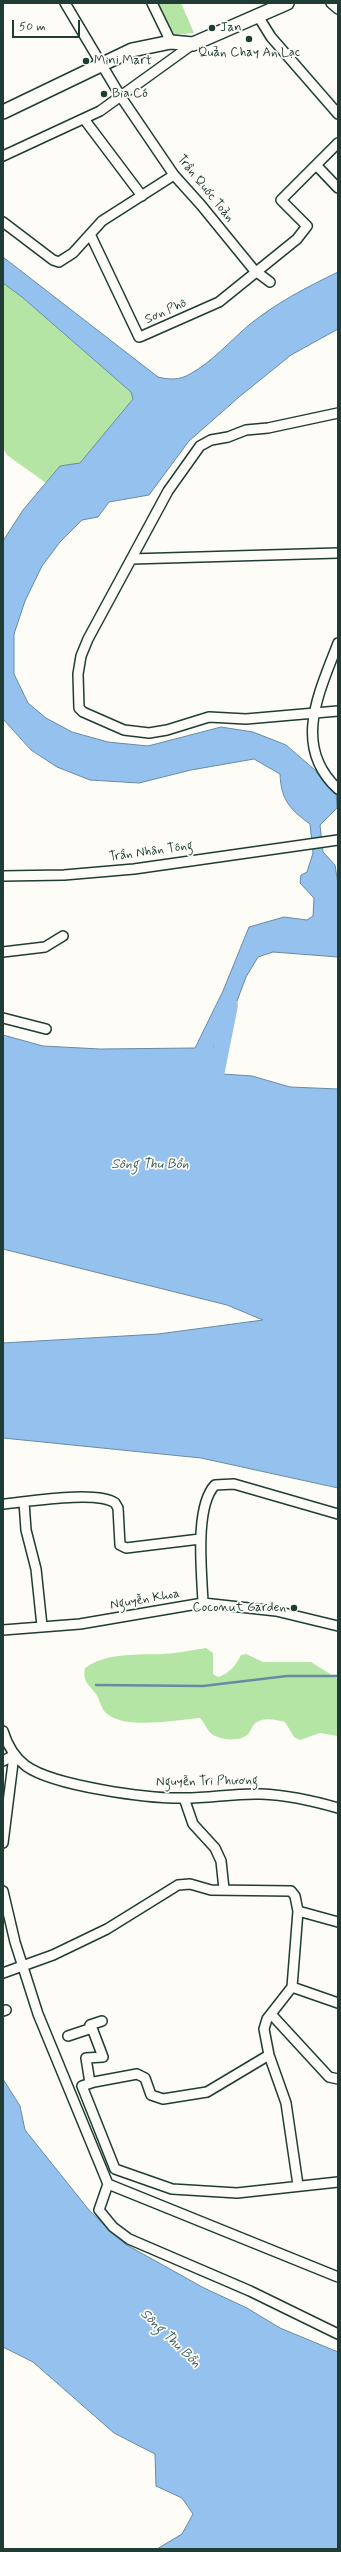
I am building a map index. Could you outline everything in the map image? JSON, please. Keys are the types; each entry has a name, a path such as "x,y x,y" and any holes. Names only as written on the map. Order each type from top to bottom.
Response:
{"main road":[{"path":"3,112 102,66 132,50 171,42 193,44 287,3"}],"street":[{"name":"Trần Quốc Toản","path":"65,3 121,97 174,175 254,270 270,282"},
{"path":"152,3 171,42"},
{"path":"332,3 338,9"},
{"path":"258,16 272,37 338,114"},
{"path":"3,156 84,119 121,97 193,44"},
{"path":"84,119 142,196"},
{"path":"254,270 297,238 307,226 281,200 317,166 338,143"},
{"path":"317,166 338,188"},
{"path":"3,222 56,262 73,253 102,221 174,175"},
{"name":"Sơn Phô","path":"90,234 139,337 174,323 219,302 254,270"},
{"path":"338,413 268,428 246,430 228,437 211,440 200,446 168,491 81,656 78,692 79,708 83,712 124,730 150,733 167,730 209,717 246,719 338,711"},
{"path":"131,559 338,552"},
{"path":"338,643 313,713 314,754 328,779 338,788"},
{"name":"Trần Nhân Tông","path":"3,876 64,875 134,869 337,840"},
{"path":"3,952 45,947 63,936"},
{"path":"3,1018 46,1029"},
{"path":"203,1603 200,1539 208,1495 215,1485 234,1484 338,1514"},
{"path":"3,1504 60,1498 112,1500 118,1508 120,1545 126,1548 200,1539"},
{"path":"24,1502 26,1530 36,1569 42,1626"},
{"name":"Nguyễn Khoa","path":"3,1630 80,1624 203,1603 276,1611 338,1626"},
{"name":"Nguyễn Tri Phương","path":"3,1731 14,1755 26,1766 42,1774 88,1786 129,1795 184,1798 260,1794 338,1808"},
{"path":"3,1761 14,1755"},
{"path":"3,1843 14,1755"},
{"path":"184,1798 193,1824 215,1848 221,1861 224,1889"},
{"path":"3,1973 53,1955 107,1929 178,1885 190,1884 211,1890 291,1891 295,1896 298,1911 292,1987 271,2014 264,2029 269,2055 286,2103 298,2185"},
{"path":"3,1891 22,1966 38,2014 108,2184 99,2210 114,2227 129,2240 250,2291 338,2334"},
{"path":"298,1911 338,1922"},
{"path":"292,1987 338,2003"},
{"path":"271,2014 329,2077 338,2079"},
{"path":"90,2083 86,2058 104,2057 90,2025 102,2021"},
{"path":"68,2036 92,2028"},
{"path":"269,2055 207,2092 158,2099 151,2095 145,2078 137,2074 90,2083 82,2086 115,2169 172,2189 237,2193 298,2185 338,2182"},
{"path":"108,2184 338,2277"}],"green space":[{"path":"158,3 181,3 194,33 175,35 165,22"},
{"path":"3,283 22,297 131,392 133,399 80,464 60,466 46,483 7,455 3,448"},
{"path":"206,1648 213,1653 213,1674 218,1677 229,1671 241,1655 246,1654 263,1662 311,1662 338,1679 338,1736 320,1733 300,1740 294,1737 285,1722 271,1719 260,1720 245,1737 236,1739 221,1738 213,1735 209,1732 200,1718 151,1723 125,1721 114,1718 104,1711 96,1694 85,1680 84,1676 85,1668 103,1659 123,1655 169,1654"}],"water":[{"name":"Sông Thu Bồn","path":"3,257 158,377 167,379 179,378 198,369 259,317 303,290 338,272 338,329 291,355 239,397 189,441 149,495 109,502 98,517 82,520 60,542 42,566 25,601 14,634 14,674 28,703 46,718 72,732 108,742 148,746 221,727 253,732 286,745 315,770 326,785 336,790 337,808 320,825 323,852 335,865 338,884 338,957 273,952 258,957 246,977 231,1017 214,1045 214,1056 223,1074 252,1076 290,1087 338,1089 338,1488 201,1458 3,1438 3,1343 158,1334 263,1320 227,1305 3,1249 3,1035 43,1046 100,1049 195,1048 223,991 249,927 284,917 307,920 313,916 314,898 300,883 301,875 307,872 313,853 310,824 292,808 284,797 280,774 254,759 191,770 139,783 90,780 57,767 31,750 3,719 3,541 23,510 60,466 80,463 133,399 131,392 22,297 3,283"},
{"name":"Sông Thu Bồn","path":"3,2079 20,2106 25,2130 89,2210 125,2244 204,2288 247,2308 280,2328 338,2352 338,2549 157,2549 182,2534 193,2514 182,2498 156,2486 155,2454 114,2433 33,2362 3,2347"}],"waterway":[{"path":"214,1085 230,1005"},
{"path":"96,1685 203,1686 287,1676 338,1676"}],"place":[{"name":"Jan","path":"212,28"},
{"name":"Quản Chay An Lạc","path":"249,39"},
{"name":"Mini Mart","path":"86,61"},
{"name":"Bia Có","path":"104,94"},
{"name":"Coconut Garden","path":"294,1608"}]}
